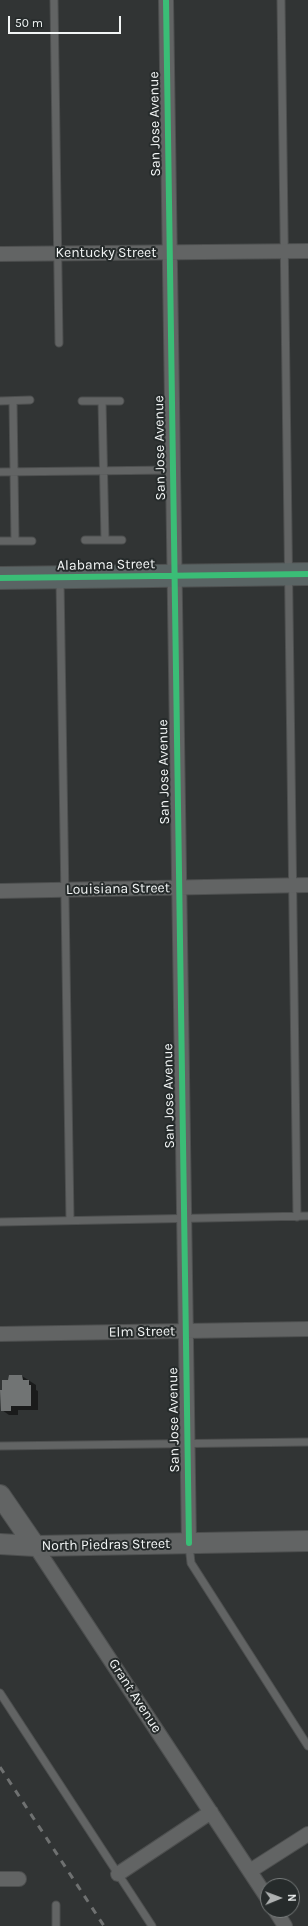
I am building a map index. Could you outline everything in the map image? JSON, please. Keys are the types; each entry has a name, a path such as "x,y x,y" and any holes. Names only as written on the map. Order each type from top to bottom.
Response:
{"main road":[{"name":"Alabama Street","path":"0,578 298,574"},
{"name":"Grant Avenue","path":"0,1495 35,1546"},
{"name":"North Piedras Street","path":"0,1544 35,1546 308,1540"}],"street":[{"name":"San Jose Avenue","path":"166,0 186,1444 189,1543"},
{"name":"Kentucky Street","path":"0,254 308,251"},
{"name":"Louisiana Street","path":"0,890 308,885"},
{"name":"Elm Street","path":"0,1334 308,1329"},
{"name":"Grant Avenue","path":"35,1546 260,1887"},
{"path":"118,1874 211,1812"},
{"path":"250,1872 308,1834"},
{"path":"0,1879 19,1879"}],"lane":[{"path":"54,0 59,342"},
{"path":"281,0 284,252 298,574 292,885 297,1216"},
{"path":"0,401 30,400"},
{"path":"13,401 15,541"},
{"path":"82,401 120,401"},
{"path":"102,401 105,540"},
{"path":"0,472 172,470"},
{"path":"85,540 122,540"},
{"path":"0,541 32,541"},
{"path":"60,577 70,1220"},
{"path":"0,1222 308,1216"},
{"path":"0,1446 308,1442"},
{"path":"189,1543 191,1563 308,1746"},
{"path":"0,1693 152,1926"},
{"path":"56,1905 56,1926"}],"building":[{"path":"9,1375 22,1375 23,1380 29,1380 29,1385 31,1385 31,1406 11,1406 11,1411 1,1411 0,1390 2,1390 2,1380 8,1380"}],"railway":[{"path":"0,1767 104,1926"}],"cycle path":[{"path":"166,0 189,1543"},
{"path":"0,578 308,574"}]}
